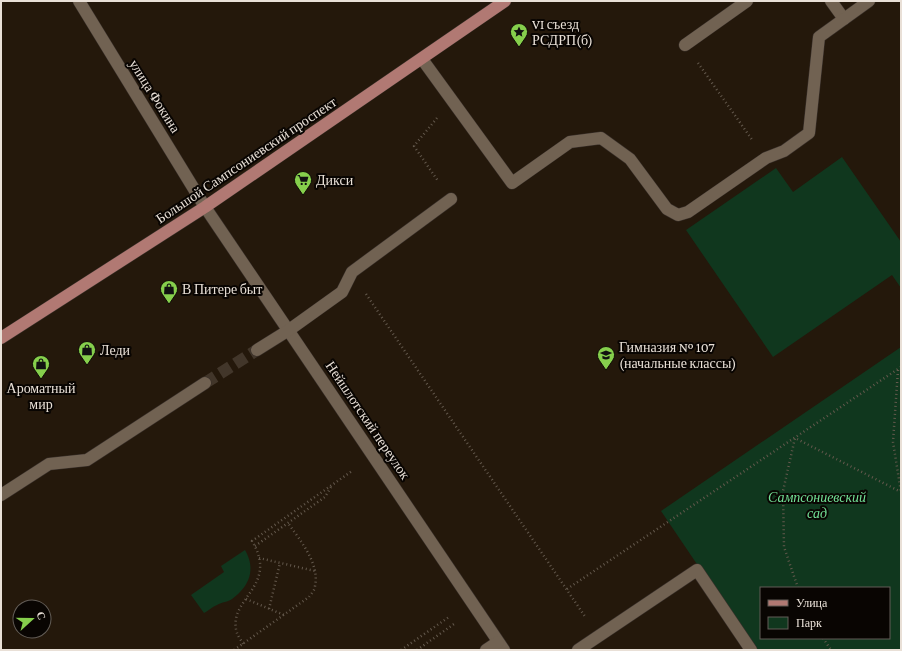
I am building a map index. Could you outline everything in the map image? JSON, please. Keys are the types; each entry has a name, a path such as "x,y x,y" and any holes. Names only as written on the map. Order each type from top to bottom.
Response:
{"main road":[{"name":"Большой Сампсониевский проспект","path":"1,338 205,207 505,1"}],"street":[{"name":"улица Фокина","path":"79,1 205,207"},
{"path":"685,45 747,1"},
{"path":"831,1 844,19"},
{"path":"422,59 512,183 570,142 601,138 630,159 667,209 678,215 688,212 766,158 784,151 809,133 819,37 869,1"},
{"path":"256,350 289,330 342,292 352,272 451,199"},
{"name":"Нейшлотский переулок","path":"205,207 501,646"},
{"path":"1,495 49,464 87,460 205,383"},
{"path":"578,650 697,570 751,650"},
{"path":"486,650 501,646"}],"path":[{"path":"685,45 766,158"},
{"path":"451,199 414,146 452,101"},
{"path":"352,272 598,636"},
{"path":"567,589 901,367"},
{"path":"898,370 893,442 901,492"},
{"path":"795,438 901,492"},
{"path":"795,438 783,491 784,547 798,587"},
{"path":"243,644 237,633 236,622 238,611 257,583 260,571 259,558 252,541 352,472"},
{"path":"255,546 325,497 332,485"},
{"path":"234,650 309,597 315,587 315,571 305,547 288,523"},
{"path":"259,558 315,571"},
{"path":"269,609 280,563"},
{"path":"246,599 284,615"},
{"path":"401,650 449,617"},
{"path":"416,650 454,624"},
{"path":"824,639 831,650"}],"green space":[{"path":"842,157 901,242 901,288 892,275 773,357 686,230 776,168 793,192"},
{"name":"Сампсониевский сад","path":"901,347 901,650 755,650 661,511"},
{"path":"245,550 250,564 247,583 232,599 215,606 204,613 191,595 224,572 221,566"}],"tunnel":[{"path":"205,383 257,350"}],"place":[{"name":"VI съезд РСДРП(б)","path":"519,47"},
{"name":"Дикси","path":"303,195"},
{"name":"В Питере быт","path":"169,304"},
{"name":"Леди","path":"87,365"},
{"name":"Гимназия № 107 (начальные классы)","path":"606,370"},
{"name":"Ароматный мир","path":"41,379"}]}
